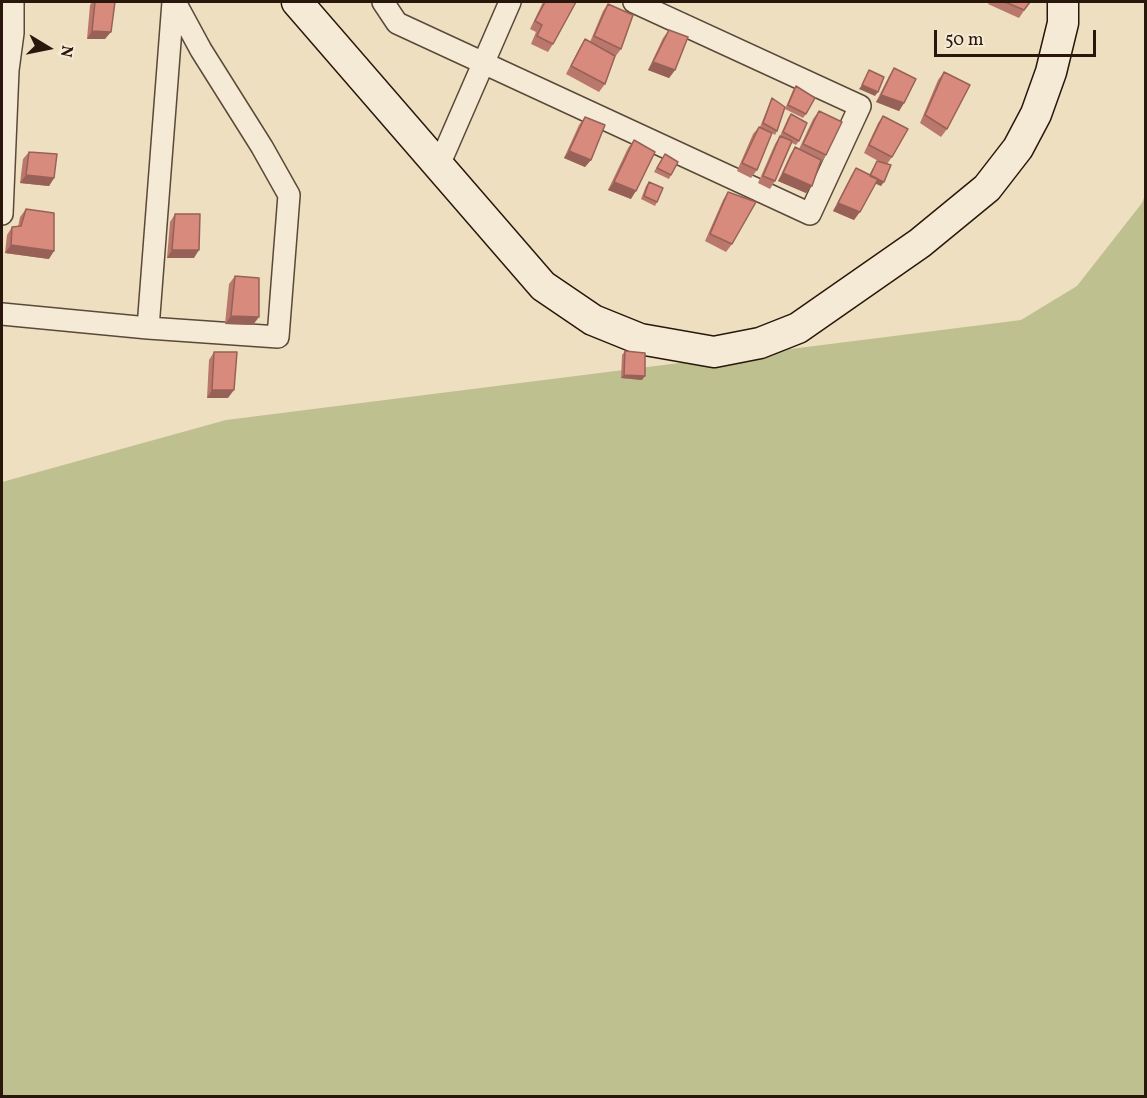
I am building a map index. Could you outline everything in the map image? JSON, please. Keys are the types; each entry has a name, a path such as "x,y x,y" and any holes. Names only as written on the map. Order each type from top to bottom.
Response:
{"street":[{"path":"2,214 8,69 14,2"},
{"path":"148,328 174,2"},
{"path":"2,314 148,328 278,337 289,195 174,2"},
{"path":"297,2 543,286 593,320 640,339 714,352 760,343 798,328 920,243 987,188 1018,148 1036,114 1051,72 1061,33 1063,2"},
{"path":"383,2 397,23 810,214 860,106 634,2"},
{"path":"439,165 510,2"}],"green space":[{"path":"1145,195 1145,1096 2,1096 2,482 226,420 1021,320 1077,286 1142,203"}],"building":[{"path":"95,2 115,2 111,32 92,31"},
{"path":"545,2 576,2 553,44 537,36 542,25 535,21"},
{"path":"1005,2 1030,2 1024,10"},
{"path":"608,4 633,15 621,49 594,36"},
{"path":"669,30 688,37 675,70 653,62"},
{"path":"585,39 615,56 605,84 571,66"},
{"path":"894,68 916,79 904,103 881,95"},
{"path":"869,70 884,77 878,92 862,85"},
{"path":"944,72 970,85 947,129 925,115"},
{"path":"796,86 815,98 806,114 788,105"},
{"path":"772,98 785,107 777,131 763,123"},
{"path":"819,111 842,122 826,155 803,144"},
{"path":"791,114 807,123 799,141 783,132"},
{"path":"883,116 908,129 892,157 869,145"},
{"path":"585,117 605,125 591,160 569,151"},
{"path":"759,127 772,133 757,170 742,163"},
{"path":"780,136 792,141 775,181 763,176"},
{"path":"634,140 655,152 636,191 614,182"},
{"path":"795,147 821,160 812,186 783,173"},
{"path":"29,152 57,154 54,178 26,175"},
{"path":"665,154 678,162 671,175 657,168"},
{"path":"877,161 891,165 884,182 870,176"},
{"path":"856,168 878,179 860,212 838,203"},
{"path":"649,182 663,188 657,202 644,196"},
{"path":"728,192 756,202 732,244 710,234"},
{"path":"26,209 54,213 54,251 11,245 12,227 21,226"},
{"path":"175,214 200,214 199,250 172,250"},
{"path":"235,276 259,278 259,317 231,316"},
{"path":"625,351 645,353 645,376 624,375"},
{"path":"214,352 237,352 234,390 212,390"}]}
